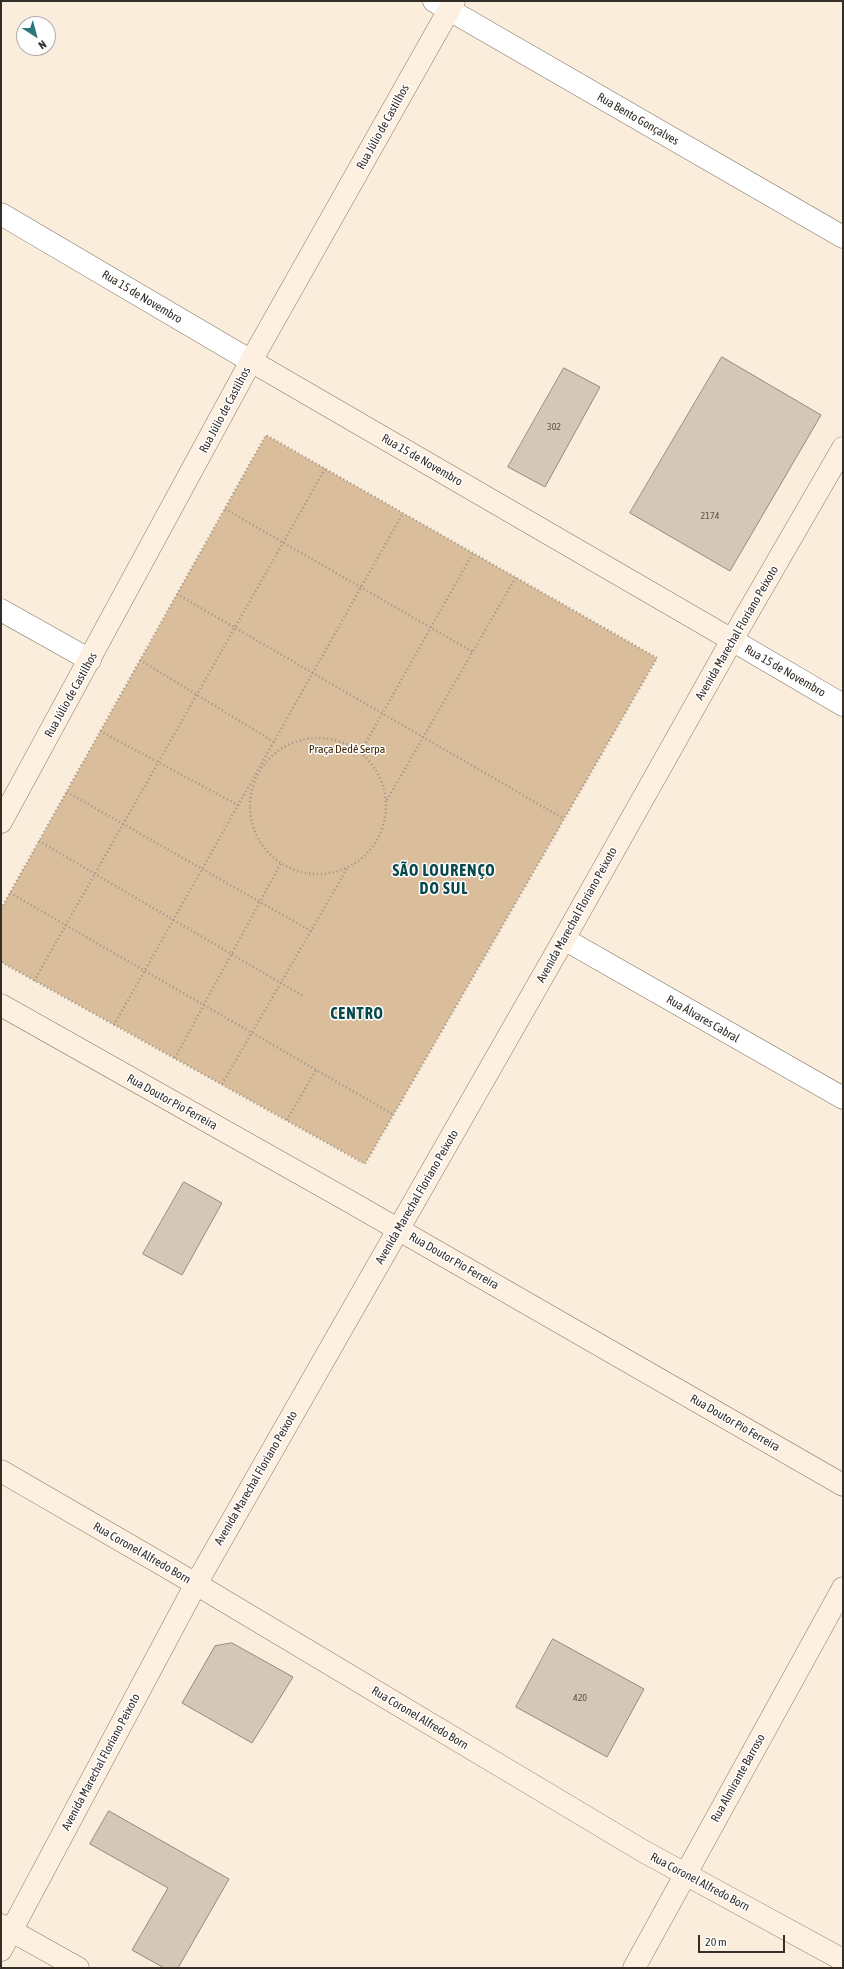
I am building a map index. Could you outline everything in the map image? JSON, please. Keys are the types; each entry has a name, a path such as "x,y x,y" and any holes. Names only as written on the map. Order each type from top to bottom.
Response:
{"main road":[{"name":"Rua Júlio de Castilhos","path":"1,822 445,4"},
{"name":"Rua 15 de Novembro","path":"251,361 732,640"},
{"name":"Avenida Marechal Floriano Peixoto","path":"1,1950 6,1928 196,1584 564,939 732,640 843,448"},
{"name":"Rua Doutor Pio Ferreira","path":"1,1005 399,1229 843,1485"},
{"name":"Rua Coronel Alfredo Born","path":"1,1471 196,1584 643,1851 843,1960"},
{"name":"Rua Almirante Barroso","path":"634,1968 843,1588"},
{"path":"6,1928 78,1968"}],"street":[{"name":"Rua Bento Gonçalves","path":"445,4 843,237"},
{"name":"Rua 15 de Novembro","path":"1,214 251,361"},
{"path":"1,610 90,660"},
{"name":"Rua 15 de Novembro","path":"732,640 843,705"},
{"name":"Rua Álvares Cabral","path":"564,939 843,1098"}],"path":[{"path":"1,909 266,435 657,658 366,1164 1,962"},
{"path":"34,981 234,627 326,469"},
{"path":"225,509 473,652"},
{"path":"114,1025 403,513"},
{"path":"360,753 473,553"},
{"path":"387,800 380,777 367,758 348,744 325,738 302,740 280,750 263,766 253,787 250,810 255,831 265,849 281,863 300,872 321,874 341,870 360,860 374,845 384,823 387,800 516,577"},
{"path":"177,594 564,820"},
{"path":"140,660 274,742"},
{"path":"100,731 238,805"},
{"path":"66,792 311,931"},
{"path":"39,841 303,996"},
{"path":"175,1058 281,863"},
{"path":"222,1084 348,867"},
{"path":"10,893 394,1114"},
{"path":"287,1120 316,1070"}],"green space":[{"name":"Praça Dedê Serpa","path":"266,435 657,658 365,1164 1,962 1,909"}],"building":[{"path":"722,357 821,415 730,571 630,513"},
{"path":"564,368 600,387 545,487 508,467"},
{"path":"184,1182 222,1203 182,1275 143,1254"},
{"path":"553,1639 644,1689 607,1757 516,1707"},
{"path":"232,1643 293,1677 252,1743 182,1703 215,1646"},
{"path":"109,1811 229,1879 178,1968 164,1968 132,1950 168,1888 90,1844"}],"district":[{"name":"SÃO LOURENÇO DO SUL","path":"444,880"},
{"name":"CENTRO","path":"357,1014"}]}
